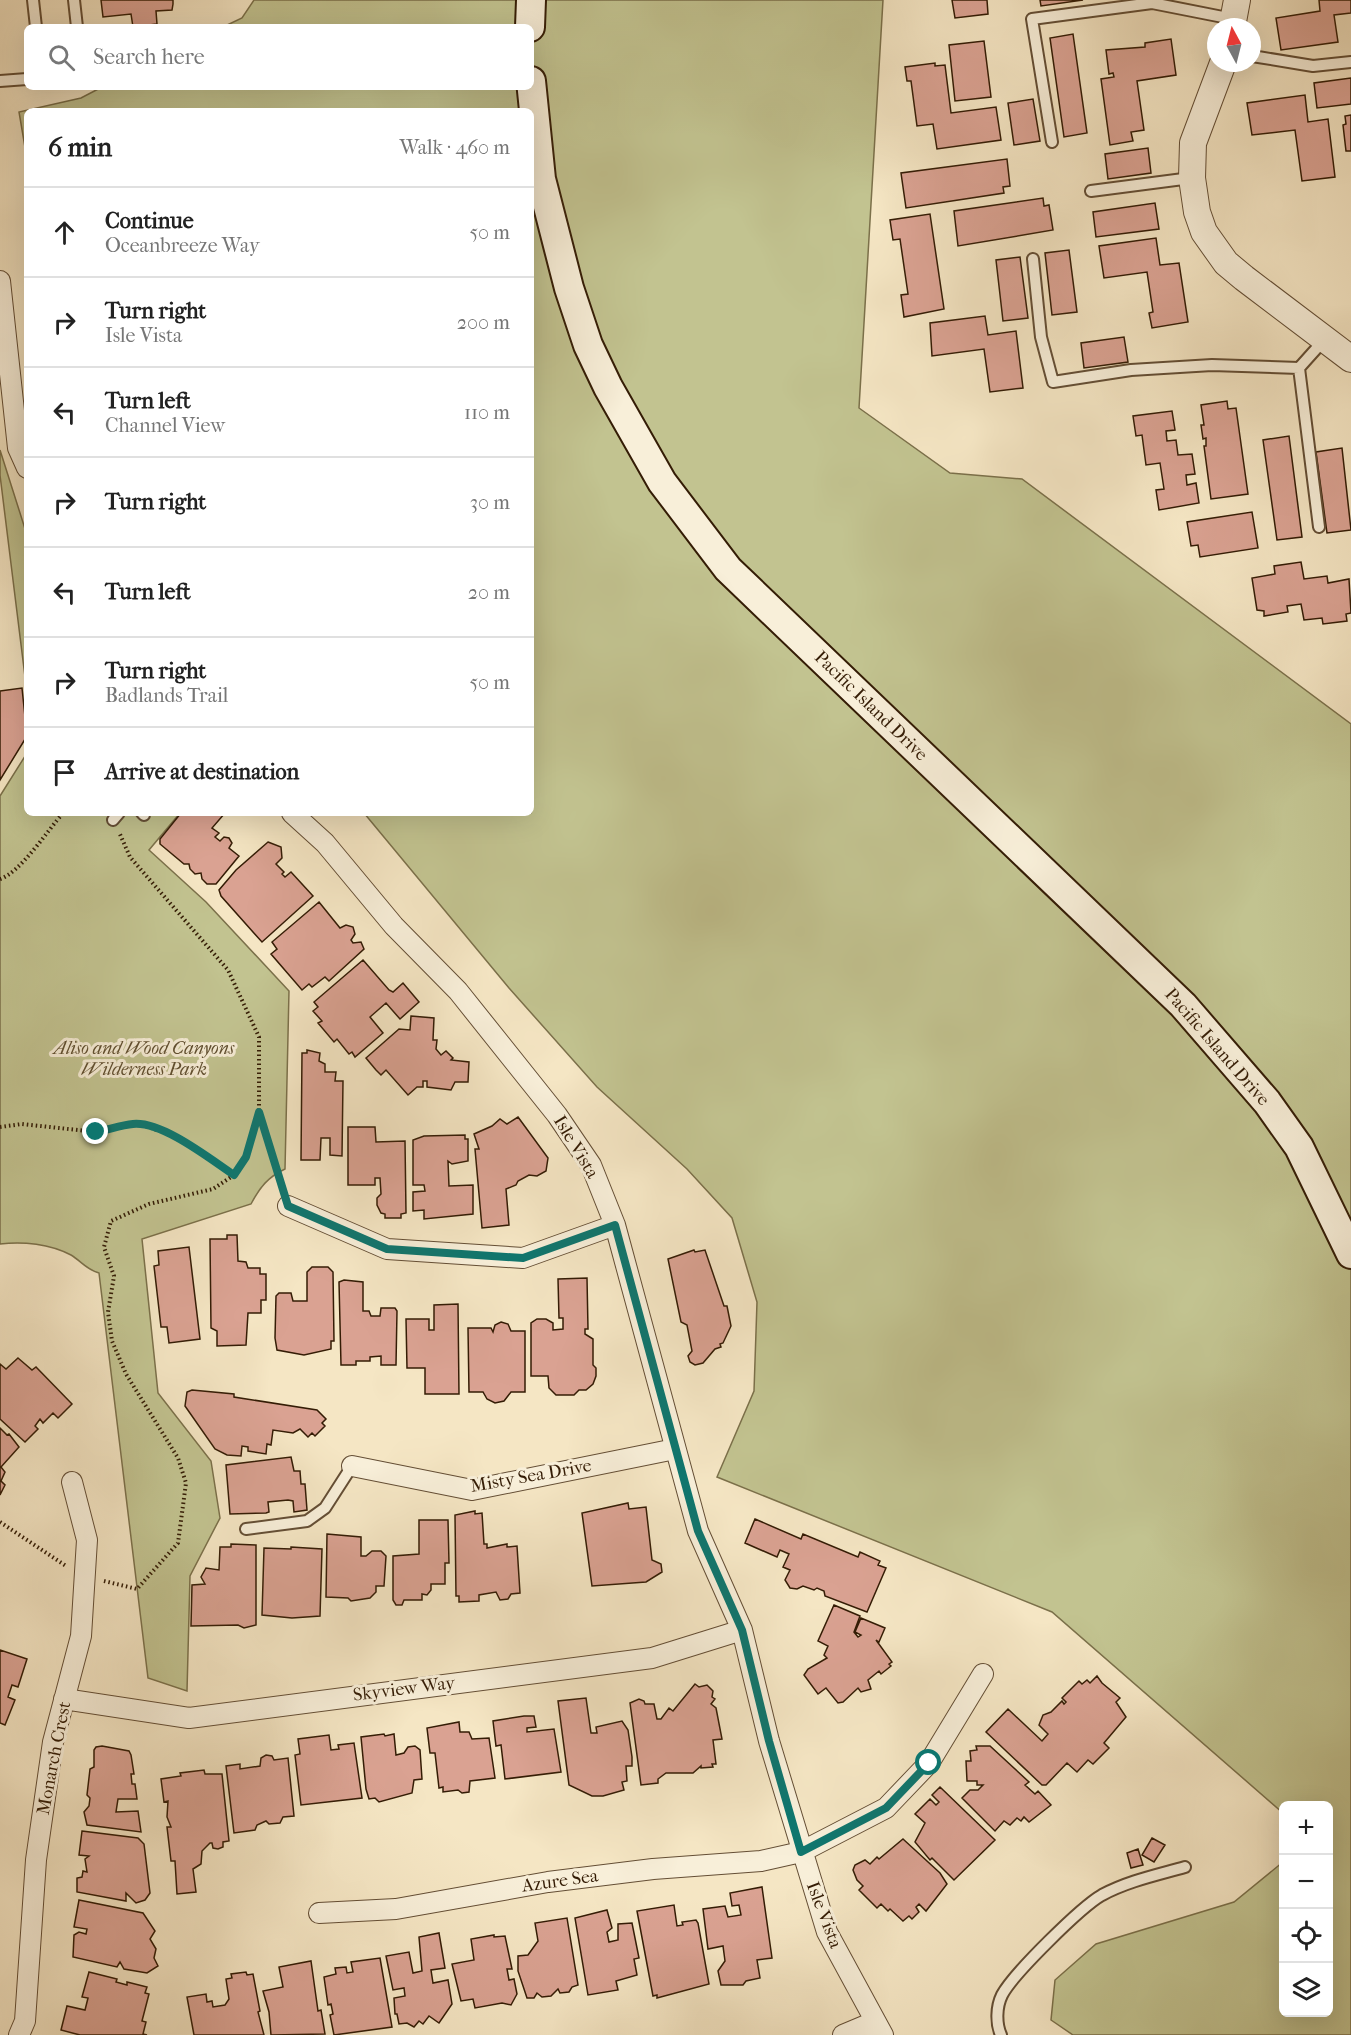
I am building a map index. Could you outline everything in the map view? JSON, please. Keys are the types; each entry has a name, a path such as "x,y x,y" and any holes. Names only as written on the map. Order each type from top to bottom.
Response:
{"main road":[{"path":"530,24 531,0"},
{"name":"Pacific Island Drive","path":"532,90 534,108"},
{"name":"Pacific Island Drive","path":"534,110 541,179 569,288 588,345 608,387 662,482 728,569 1183,1005 1268,1102 1299,1147 1351,1254"}],"street":[{"path":"1220,72 1193,143 1192,178 1197,212 1204,232 1226,263 1351,359"},
{"path":"0,281 18,448 24,461"},
{"name":"Isle Vista","path":"295,816 325,843 394,926 458,991 557,1115 591,1165 615,1225 698,1531 742,1630 769,1741 826,1932 879,2029"},
{"path":"288,1206 387,1249 523,1258 615,1225"},
{"name":"Misty Sea Drive","path":"352,1466 471,1490 675,1449"},
{"name":"Monarch Crest","path":"19,2035 25,2021 36,1860 52,1742 81,1636 87,1540 72,1482"},
{"name":"Skyview Way","path":"64,1699 189,1718 652,1658 742,1630"},
{"name":"Azure Sea","path":"319,1913 396,1908 548,1882 761,1861 801,1852 886,1808 929,1763 983,1674"},
{"path":"843,2035 879,2029"}],"lane":[{"path":"33,0 36,24"},
{"path":"74,0 77,24"},
{"path":"1052,142 1032,19 1152,3 1234,15"},
{"path":"1261,57 1313,66 1351,62"},
{"path":"0,81 24,79"},
{"path":"1090,191 1192,178"},
{"path":"1033,259 1041,337 1053,382 1131,370 1200,365 1299,368"},
{"path":"1319,527 1299,368 1325,339"},
{"path":"246,1529 307,1521 325,1508 352,1466"},
{"path":"1000,2035 996,2024 1001,1996 1025,1965 1063,1929 1101,1896 1136,1880 1185,1867"}],"path":[{"path":"0,879 6,877 26,858 61,816"},
{"path":"0,1522 56,1561 85,1576 137,1589 178,1543 186,1483 178,1458 126,1374 112,1341 108,1312 114,1276 104,1247 111,1221 149,1204 213,1189 234,1175 246,1157 259,1112 259,1037 228,970 130,857 116,817"},
{"path":"259,1112 288,1206"},
{"path":"0,1126 22,1124 96,1132 135,1124 173,1135 234,1175"}],"green space":[{"path":"254,0 883,0 859,408 950,473 1022,479 1351,724 1351,2035 1073,2035 1051,2020 1055,1980 1096,1944 1234,1902 1279,1865 1279,2017 1333,2017 1333,1801 1279,1801 1279,1810 1052,1612 717,1477 754,1391 757,1302 732,1218 687,1169 597,1087 509,988 366,816 534,816 534,108 37,108 81,98 96,90 534,90 534,24 229,24 242,18"},
{"path":"24,111 24,141 19,112"},
{"path":"0,450 24,526 24,669 0,475"},
{"name":"Aliso and Wood Canyons Wilderness Park","path":"24,758 24,816 177,816 149,850 206,902 289,991 285,1169 265,1183 251,1204 142,1239 158,1393 211,1461 220,1518 190,1576 187,1691 148,1678 99,1273 71,1255 54,1248 27,1243 0,1244 0,796"}],"building":[{"path":"101,0 173,0 172,10 156,11 157,24 133,24 131,14 103,17"},
{"path":"952,0 987,0 988,14 955,18"},
{"path":"1040,0 1083,0 1041,6"},
{"path":"1319,0 1351,0 1351,13 1334,15 1338,42 1281,50 1276,18 1320,11"},
{"path":"1073,34 1087,133 1064,137 1050,38"},
{"path":"1171,39 1176,75 1137,81 1144,130 1131,132 1133,141 1110,145 1101,79 1114,77 1113,73 1109,74 1106,50 1145,47 1145,43"},
{"path":"984,41 991,97 955,101 949,45"},
{"path":"935,63 935,66 945,65 951,113 996,107 1001,140 937,149 933,124 917,126 911,81 907,81 905,67"},
{"path":"1351,78 1351,104 1317,108 1314,83"},
{"path":"1305,95 1308,122 1328,119 1335,177 1302,181 1295,130 1252,135 1247,103"},
{"path":"1033,99 1040,141 1014,145 1008,103"},
{"path":"1351,115 1351,151 1346,151 1343,125 1346,124 1345,116"},
{"path":"1148,148 1151,173 1108,179 1105,154"},
{"path":"1007,159 1010,186 1003,187 1004,193 906,208 901,173"},
{"path":"1043,198 1044,206 1049,205 1053,230 958,246 954,211"},
{"path":"1155,203 1159,229 1096,237 1093,212"},
{"path":"930,214 944,309 904,317 901,295 908,294 900,239 893,240 890,220"},
{"path":"1156,238 1160,265 1179,263 1188,322 1152,328 1149,313 1153,312 1147,272 1104,278 1099,246"},
{"path":"1069,250 1077,312 1052,315 1045,253"},
{"path":"1020,257 1028,318 1003,321 996,260"},
{"path":"985,316 988,335 1016,331 1023,388 990,392 984,349 932,356 930,323"},
{"path":"1124,337 1128,362 1084,368 1081,343"},
{"path":"1227,401 1228,409 1236,408 1248,494 1211,499 1204,446 1206,446 1206,438 1203,439 1201,425 1204,425 1201,405"},
{"path":"1172,411 1175,430 1166,431 1167,441 1176,440 1178,455 1192,454 1195,474 1186,475 1187,485 1196,483 1199,503 1159,510 1156,490 1164,489 1160,463 1146,465 1142,435 1136,436 1133,416"},
{"path":"1289,436 1302,537 1277,540 1263,440"},
{"path":"1342,448 1351,530 1327,533 1316,452"},
{"path":"1252,512 1258,548 1200,557 1198,545 1191,546 1187,522"},
{"path":"1301,562 1304,579 1327,576 1328,583 1349,579 1351,613 1346,614 1347,621 1323,624 1322,618 1304,620 1301,604 1287,606 1288,612 1264,616 1264,611 1257,610 1252,578 1275,574 1274,566"},
{"path":"22,688 24,741 0,780 0,691"},
{"path":"179,816 222,816 212,828 219,833 215,837 220,841 224,837 229,838 232,843 229,848 239,856 216,884 207,884 202,879 201,873 195,874 189,864 184,864 160,844 160,839"},
{"path":"268,842 281,847 282,858 276,864 284,872 282,874 285,877 291,872 313,896 262,942 221,896 219,890 236,870"},
{"path":"319,902 340,928 346,925 353,927 355,934 351,940 353,943 361,942 364,949 329,981 325,977 312,987 309,984 302,990 271,954 277,949 272,942"},
{"path":"363,960 389,990 393,992 403,983 419,1002 400,1019 386,1003 370,1017 383,1033 355,1057 352,1052 349,1054 337,1039 334,1042 318,1023 322,1021 313,1011 318,1007 314,1002"},
{"path":"411,1016 434,1018 433,1040 437,1040 436,1049 441,1055 446,1051 453,1058 451,1060 469,1062 468,1082 455,1082 451,1090 427,1087 427,1081 423,1081 423,1087 417,1087 408,1095 386,1070 381,1075 376,1070 366,1058 399,1029 410,1030"},
{"path":"307,1050 320,1053 319,1061 325,1064 325,1072 336,1072 335,1081 343,1081 342,1156 330,1155 330,1138 321,1138 320,1160 301,1160 302,1053 307,1053"},
{"path":"518,1117 548,1158 546,1171 537,1176 529,1175 506,1189 509,1225 482,1228 475,1149 479,1149 474,1134 492,1126 500,1119 507,1124"},
{"path":"348,1127 375,1127 376,1142 405,1141 406,1213 401,1214 401,1218 385,1218 385,1214 381,1213 377,1205 377,1198 381,1194 380,1178 375,1178 375,1185 348,1185"},
{"path":"465,1135 465,1139 468,1139 468,1161 452,1164 448,1161 449,1186 473,1185 473,1214 424,1219 424,1210 413,1211 413,1192 425,1191 424,1185 413,1185 413,1140 424,1136"},
{"path":"227,1235 237,1235 238,1261 246,1262 248,1268 260,1268 260,1274 266,1274 266,1300 261,1300 261,1313 248,1313 246,1345 217,1346 217,1331 211,1328 210,1239 227,1239"},
{"path":"189,1247 200,1339 169,1343 167,1327 161,1327 154,1266 159,1265 158,1251"},
{"path":"694,1250 695,1252 705,1250 724,1306 727,1306 731,1326 723,1343 720,1344 721,1347 715,1349 703,1363 695,1365 690,1362 688,1356 692,1351 687,1325 681,1322 668,1259"},
{"path":"312,1267 328,1267 333,1272 334,1341 331,1341 331,1349 304,1355 277,1350 276,1296 279,1293 291,1293 293,1301 307,1301 307,1272"},
{"path":"587,1278 588,1329 585,1329 585,1334 593,1339 593,1365 596,1368 596,1376 593,1384 586,1390 579,1390 574,1395 556,1395 549,1388 548,1376 531,1376 531,1323 537,1319 546,1319 553,1323 553,1330 563,1329 563,1318 559,1318 558,1279"},
{"path":"344,1280 363,1282 363,1311 369,1311 371,1316 380,1316 381,1308 395,1308 397,1311 396,1365 381,1365 381,1356 370,1357 370,1361 356,1361 356,1365 341,1365 339,1282"},
{"path":"458,1304 459,1394 425,1394 425,1368 407,1368 406,1319 429,1319 429,1330 434,1330 434,1305"},
{"path":"501,1322 508,1324 511,1331 525,1331 525,1392 511,1392 504,1401 495,1403 487,1399 483,1392 469,1392 468,1328 491,1328 493,1332 495,1325"},
{"path":"18,1358 32,1370 36,1367 72,1404 58,1418 53,1413 43,1423 40,1419 35,1426 38,1429 25,1442 0,1419 0,1364 6,1369"},
{"path":"192,1390 234,1394 234,1397 317,1410 326,1419 322,1423 325,1426 315,1436 312,1433 308,1437 300,1429 293,1433 273,1430 271,1445 267,1444 266,1454 248,1451 248,1447 242,1446 241,1456 227,1455 215,1449 185,1406 187,1392"},
{"path":"0,1428 7,1435 9,1434 19,1447 1,1467 5,1472 1,1481 5,1485 0,1495"},
{"path":"291,1457 294,1471 300,1471 301,1484 305,1484 307,1510 294,1512 293,1501 288,1500 268,1502 269,1512 266,1513 230,1514 226,1465"},
{"path":"628,1503 629,1509 646,1507 652,1560 661,1564 662,1572 646,1582 592,1586 582,1513"},
{"path":"475,1511 475,1514 482,1513 484,1544 487,1544 487,1548 507,1544 507,1547 517,1546 520,1593 511,1594 508,1599 500,1600 496,1592 479,1595 479,1601 459,1602 459,1596 456,1596 455,1515"},
{"path":"755,1519 801,1539 803,1534 858,1557 860,1552 880,1561 878,1565 886,1568 867,1612 825,1596 824,1591 817,1588 814,1590 803,1586 797,1589 790,1588 785,1580 790,1570 783,1567 789,1554 780,1550 777,1557 745,1543"},
{"path":"419,1520 448,1520 449,1563 445,1563 445,1584 431,1584 431,1590 427,1595 422,1594 422,1600 404,1600 402,1605 396,1605 393,1600 393,1556 419,1554"},
{"path":"327,1534 361,1537 361,1556 366,1556 372,1551 381,1551 386,1556 384,1586 376,1586 376,1592 370,1598 351,1601 348,1598 326,1597"},
{"path":"231,1544 256,1545 256,1625 244,1628 238,1625 191,1626 192,1585 205,1584 201,1577 206,1568 219,1570 220,1547 231,1547"},
{"path":"291,1547 322,1549 320,1616 292,1618 262,1615 264,1548 291,1549"},
{"path":"834,1605 860,1616 854,1632 858,1637 861,1635 855,1632 861,1618 885,1628 879,1642 876,1640 892,1662 889,1664 891,1666 881,1674 879,1671 868,1680 871,1689 861,1692 858,1688 843,1702 838,1703 826,1688 818,1694 804,1675 808,1669 827,1658 824,1655 828,1646 818,1641"},
{"path":"0,1650 27,1659 18,1687 12,1685 8,1697 15,1700 5,1725 0,1723"},
{"path":"1097,1676 1120,1698 1116,1702 1126,1717 1104,1743 1109,1748 1093,1764 1088,1760 1077,1772 1067,1763 1046,1785 1042,1785 986,1732 1008,1709 1042,1741 1048,1734 1039,1725 1043,1715 1051,1712 1062,1701 1064,1704 1066,1702 1062,1698 1079,1681 1082,1684 1087,1680 1090,1683"},
{"path":"695,1684 699,1687 707,1685 713,1691 712,1697 715,1699 711,1704 716,1708 722,1739 713,1740 716,1764 712,1764 713,1767 701,1768 701,1766 693,1773 666,1773 658,1779 658,1783 641,1785 630,1703 639,1699 645,1704 654,1704 657,1719 661,1719 669,1708 673,1711"},
{"path":"586,1698 591,1733 597,1733 596,1727 622,1721 628,1730 632,1766 626,1766 627,1781 622,1782 624,1790 603,1796 592,1796 569,1785 558,1701"},
{"path":"534,1716 536,1727 527,1728 527,1732 554,1729 561,1772 505,1779 501,1745 496,1746 493,1721"},
{"path":"459,1722 460,1732 469,1732 472,1739 489,1738 495,1778 470,1781 469,1792 462,1793 458,1790 443,1792 443,1787 439,1788 435,1753 430,1753 427,1728"},
{"path":"384,1734 385,1736 394,1734 396,1755 404,1753 408,1747 415,1746 420,1750 422,1779 414,1780 412,1793 379,1802 375,1798 369,1799 366,1789 361,1737"},
{"path":"329,1735 331,1750 339,1749 338,1745 354,1743 362,1798 301,1805 295,1755 300,1754 298,1739"},
{"path":"102,1746 129,1751 131,1755 134,1774 131,1774 132,1784 135,1784 137,1799 118,1799 116,1812 138,1811 141,1832 87,1825 84,1812 89,1806 90,1798 87,1795 90,1769 94,1767 94,1750"},
{"path":"976,1746 990,1746 1029,1782 1025,1785 1035,1794 1038,1791 1051,1805 1029,1822 1024,1817 1021,1821 1017,1818 1010,1825 1004,1821 995,1831 962,1798 970,1790 978,1790 983,1785 977,1785 977,1781 967,1781 966,1761 971,1761 970,1751 977,1750"},
{"path":"266,1755 272,1756 274,1760 288,1758 294,1816 283,1817 280,1823 269,1824 266,1821 257,1825 255,1830 234,1833 226,1766 240,1764 240,1769 260,1766 261,1758"},
{"path":"204,1770 205,1774 222,1774 229,1841 223,1842 223,1847 218,1849 213,1848 210,1843 202,1851 201,1864 193,1869 196,1892 177,1894 175,1861 171,1861 167,1827 171,1827 167,1817 168,1801 164,1802 161,1779 181,1776 180,1773"},
{"path":"940,1787 995,1840 954,1880 932,1858 930,1860 915,1842 925,1823 915,1814 930,1799 936,1805 939,1802 932,1795"},
{"path":"82,1831 138,1838 144,1844 150,1893 145,1900 136,1903 126,1893 126,1901 77,1892 77,1878 82,1877 83,1871 87,1872 85,1859 89,1856 79,1855"},
{"path":"1152,1838 1165,1845 1154,1862 1142,1855"},
{"path":"903,1839 940,1873 947,1884 926,1911 919,1904 916,1907 919,1912 912,1919 909,1916 903,1921 881,1904 877,1908 859,1890 863,1886 857,1880 853,1870 855,1865 865,1860 870,1864 877,1857 879,1859"},
{"path":"1138,1849 1143,1865 1131,1868 1127,1853"},
{"path":"762,1887 772,1958 757,1960 760,1978 746,1981 743,1985 721,1985 718,1971 725,1961 723,1946 708,1949 703,1909 725,1906 728,1917 741,1915 739,1905 732,1906 730,1893"},
{"path":"79,1900 143,1913 155,1931 150,1939 156,1949 154,1958 158,1966 147,1973 124,1969 120,1962 117,1967 73,1957 74,1935 79,1932 86,1934 87,1929 74,1927"},
{"path":"674,1905 677,1926 683,1925 682,1922 696,1920 698,1923 709,1984 657,1998 657,1995 653,1996 637,1911"},
{"path":"607,1910 612,1928 607,1932 609,1942 618,1940 618,1924 632,1923 639,1958 634,1959 637,1975 616,1981 618,1990 588,1995 575,1918"},
{"path":"567,1918 578,1985 572,1987 569,1992 560,1993 558,1989 551,1996 542,1997 537,1993 534,1998 527,1998 518,1971 518,1956 528,1955 538,1941 535,1923"},
{"path":"439,1933 445,1968 431,1970 433,1983 448,1980 452,2004 439,2023 429,2016 423,2024 419,2021 414,2027 407,2023 399,2024 397,2014 395,2014 394,1998 405,1996 404,1988 393,1990 386,1956 409,1952 413,1973 422,1971 419,1937"},
{"path":"494,1935 494,1937 505,1936 512,1969 507,1969 509,1980 514,1979 517,1994 511,2005 502,2003 475,2008 473,1999 461,2001 452,1964 474,1960 471,1939"},
{"path":"380,1958 392,2027 334,2035 330,2015 333,2014 331,2004 328,2005 324,1977 336,1974 335,1968 346,1967 347,1973 353,1972 351,1962"},
{"path":"311,1961 318,2011 321,2010 325,2034 271,2035 269,2012 263,1991 283,1987 279,1967"},
{"path":"89,1972 117,1979 116,1982 127,1985 127,1982 147,1987 145,1993 149,1994 142,2021 146,2022 143,2034 147,2035 80,2035 61,2030 67,2006 85,2010 88,1998 82,1997"},
{"path":"246,1972 247,1975 253,1974 260,2011 258,2012 264,2035 194,2035 187,1997 206,1994 207,2002 212,2001 213,2007 225,2005 229,1999 226,1979 232,1978 231,1974"}],"route":[{"path":"96,1132 135,1124 156,1129 173,1135 234,1175 246,1157 259,1112 288,1206 387,1249 523,1258 615,1225 698,1531 742,1630 769,1741 801,1852 886,1808 929,1763"}]}
